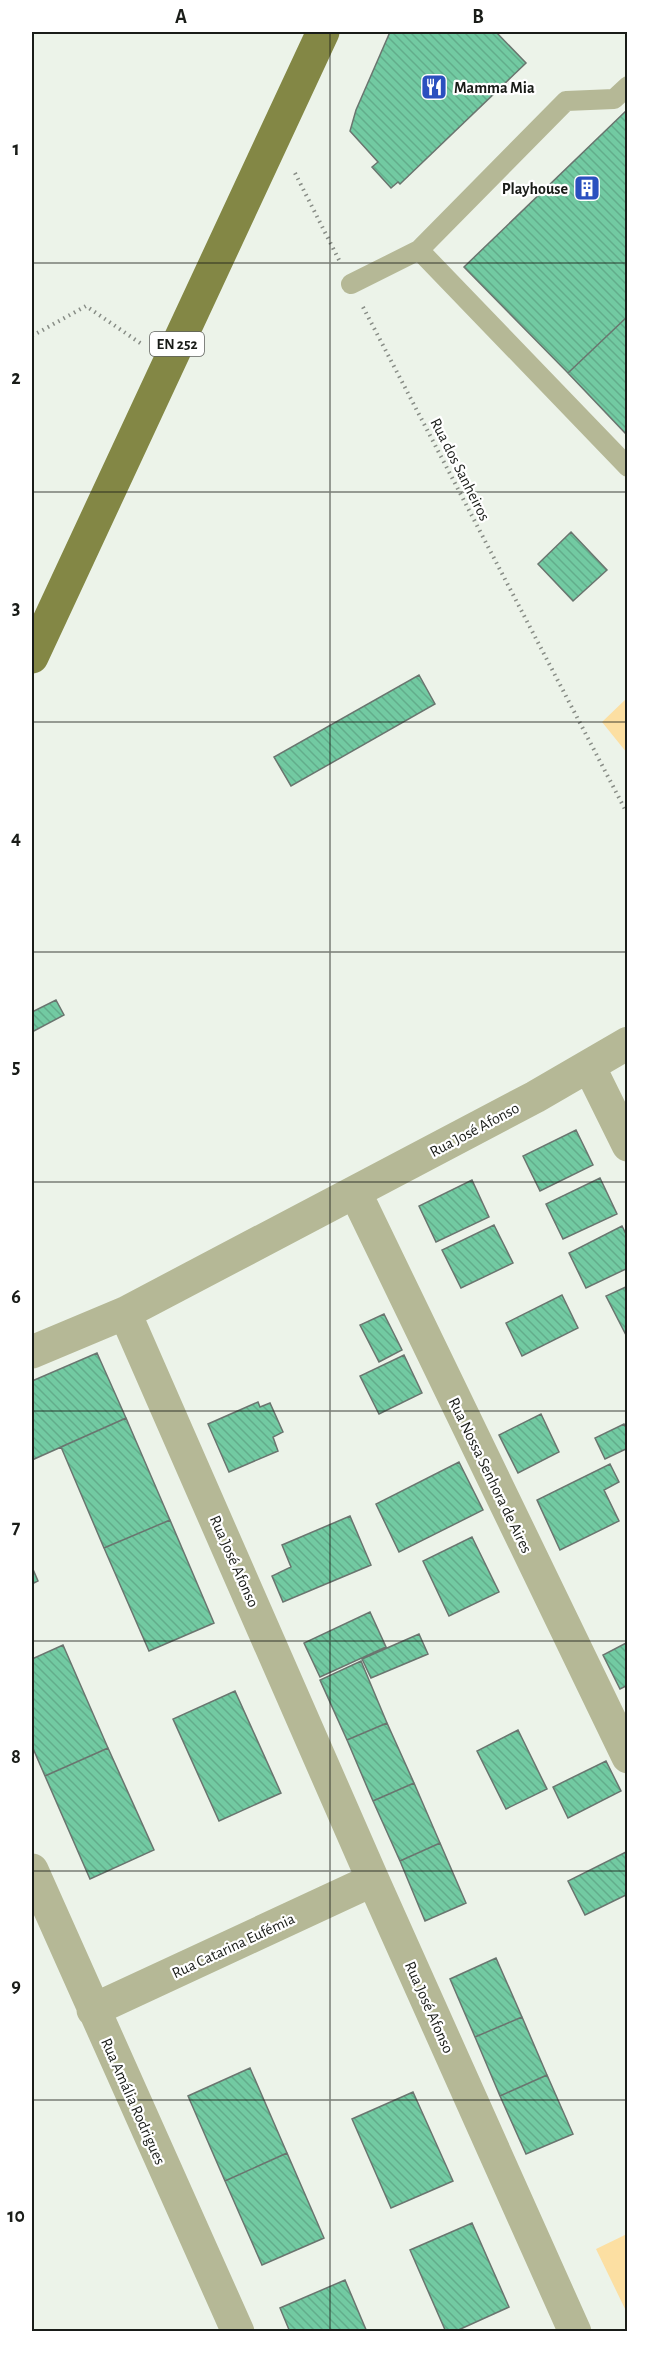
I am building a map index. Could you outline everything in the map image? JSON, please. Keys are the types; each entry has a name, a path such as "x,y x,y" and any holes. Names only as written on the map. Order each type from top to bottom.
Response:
{"main road":[{"name":"EN 252","path":"32,657 323,32"}],"street":[{"name":"Rua José Afonso","path":"575,2331 373,1880 125,1313 535,1097 627,1043"},
{"path":"589,1066 627,1145"},
{"name":"Rua Nossa Senhora de Aires","path":"355,1192 627,1757"},
{"path":"32,1352 125,1313"},
{"name":"Rua Amália Rodrigues","path":"32,1870 238,2331"},
{"name":"Rua Catarina Eufémia","path":"93,2010 373,1880"}],"lane":[{"path":"351,284 419,250 566,101 614,99 627,86"},
{"path":"419,250 627,467"}],"path":[{"name":"Rua dos Sanheiros","path":"275,134 627,815"},
{"path":"32,336 86,306 168,362"}],"shaded area":[{"path":"627,698 627,753 602,722"},
{"path":"627,2234 627,2313 596,2249"}],"building":[{"name":"Mamma Mia","path":"390,32 496,32 526,63 400,184 398,182 391,188 372,167 378,162 350,131 356,110"},
{"name":"Playhouse","path":"628,109 628,316 568,373 464,267"},
{"path":"628,316 628,436 568,373"},
{"path":"571,532 607,570 573,601 538,564"},
{"path":"419,675 435,704 291,786 274,757"},
{"path":"56,1000 64,1015 32,1032 32,1012"},
{"path":"576,1130 593,1165 540,1191 523,1156"},
{"path":"600,1178 617,1214 563,1239 546,1204"},
{"path":"472,1180 489,1217 436,1242 419,1206"},
{"path":"494,1225 513,1263 461,1288 442,1250"},
{"path":"622,1226 628,1238 628,1268 586,1288 569,1253"},
{"path":"628,1286 628,1339 606,1296"},
{"path":"562,1295 578,1328 522,1356 506,1323"},
{"path":"384,1314 402,1350 379,1362 360,1325"},
{"path":"97,1353 126,1418 32,1460 32,1381"},
{"path":"404,1355 422,1393 379,1414 360,1376"},
{"path":"258,1402 260,1407 270,1403 283,1432 273,1437 278,1451 229,1472 208,1424"},
{"path":"541,1414 559,1452 518,1473 499,1435"},
{"path":"126,1418 170,1520 104,1548 61,1447"},
{"path":"624,1424 628,1431 628,1448 605,1459 595,1438"},
{"path":"459,1462 483,1510 399,1552 376,1504"},
{"path":"610,1464 619,1482 604,1490 619,1521 560,1550 537,1500"},
{"path":"350,1516 371,1565 283,1602 272,1576 291,1567 282,1545"},
{"path":"170,1520 214,1623 149,1651 104,1548"},
{"path":"472,1537 499,1592 449,1616 423,1561"},
{"path":"32,1567 38,1581 32,1584"},
{"path":"370,1612 386,1647 320,1677 304,1643"},
{"path":"419,1634 428,1654 371,1678 362,1659"},
{"path":"628,1642 628,1685 620,1689 603,1655"},
{"path":"63,1645 108,1748 45,1776 32,1746 32,1659"},
{"path":"361,1661 387,1723 347,1740 320,1680"},
{"path":"235,1691 281,1793 219,1821 173,1719"},
{"path":"387,1723 414,1783 373,1801 347,1740"},
{"path":"518,1730 547,1789 506,1809 477,1751"},
{"path":"108,1748 154,1850 90,1879 45,1776"},
{"path":"606,1761 621,1791 568,1818 553,1787"},
{"path":"414,1783 440,1843 400,1861 373,1801"},
{"path":"440,1843 466,1903 425,1921 400,1861"},
{"path":"628,1851 628,1894 585,1915 568,1881"},
{"path":"496,1958 522,2017 475,2037 450,1979"},
{"path":"522,2017 547,2075 500,2096 475,2037"},
{"path":"250,2068 287,2153 225,2181 188,2096"},
{"path":"547,2075 573,2134 526,2154 500,2096"},
{"path":"413,2092 453,2181 391,2208 352,2119"},
{"path":"287,2153 324,2238 262,2265 225,2181"},
{"path":"472,2223 509,2307 454,2332 446,2332 410,2250"},
{"path":"345,2280 367,2332 290,2332 280,2308"}],"place":[{"name":"Mamma Mia","path":"434,87"},
{"name":"Playhouse","path":"587,188"}]}
